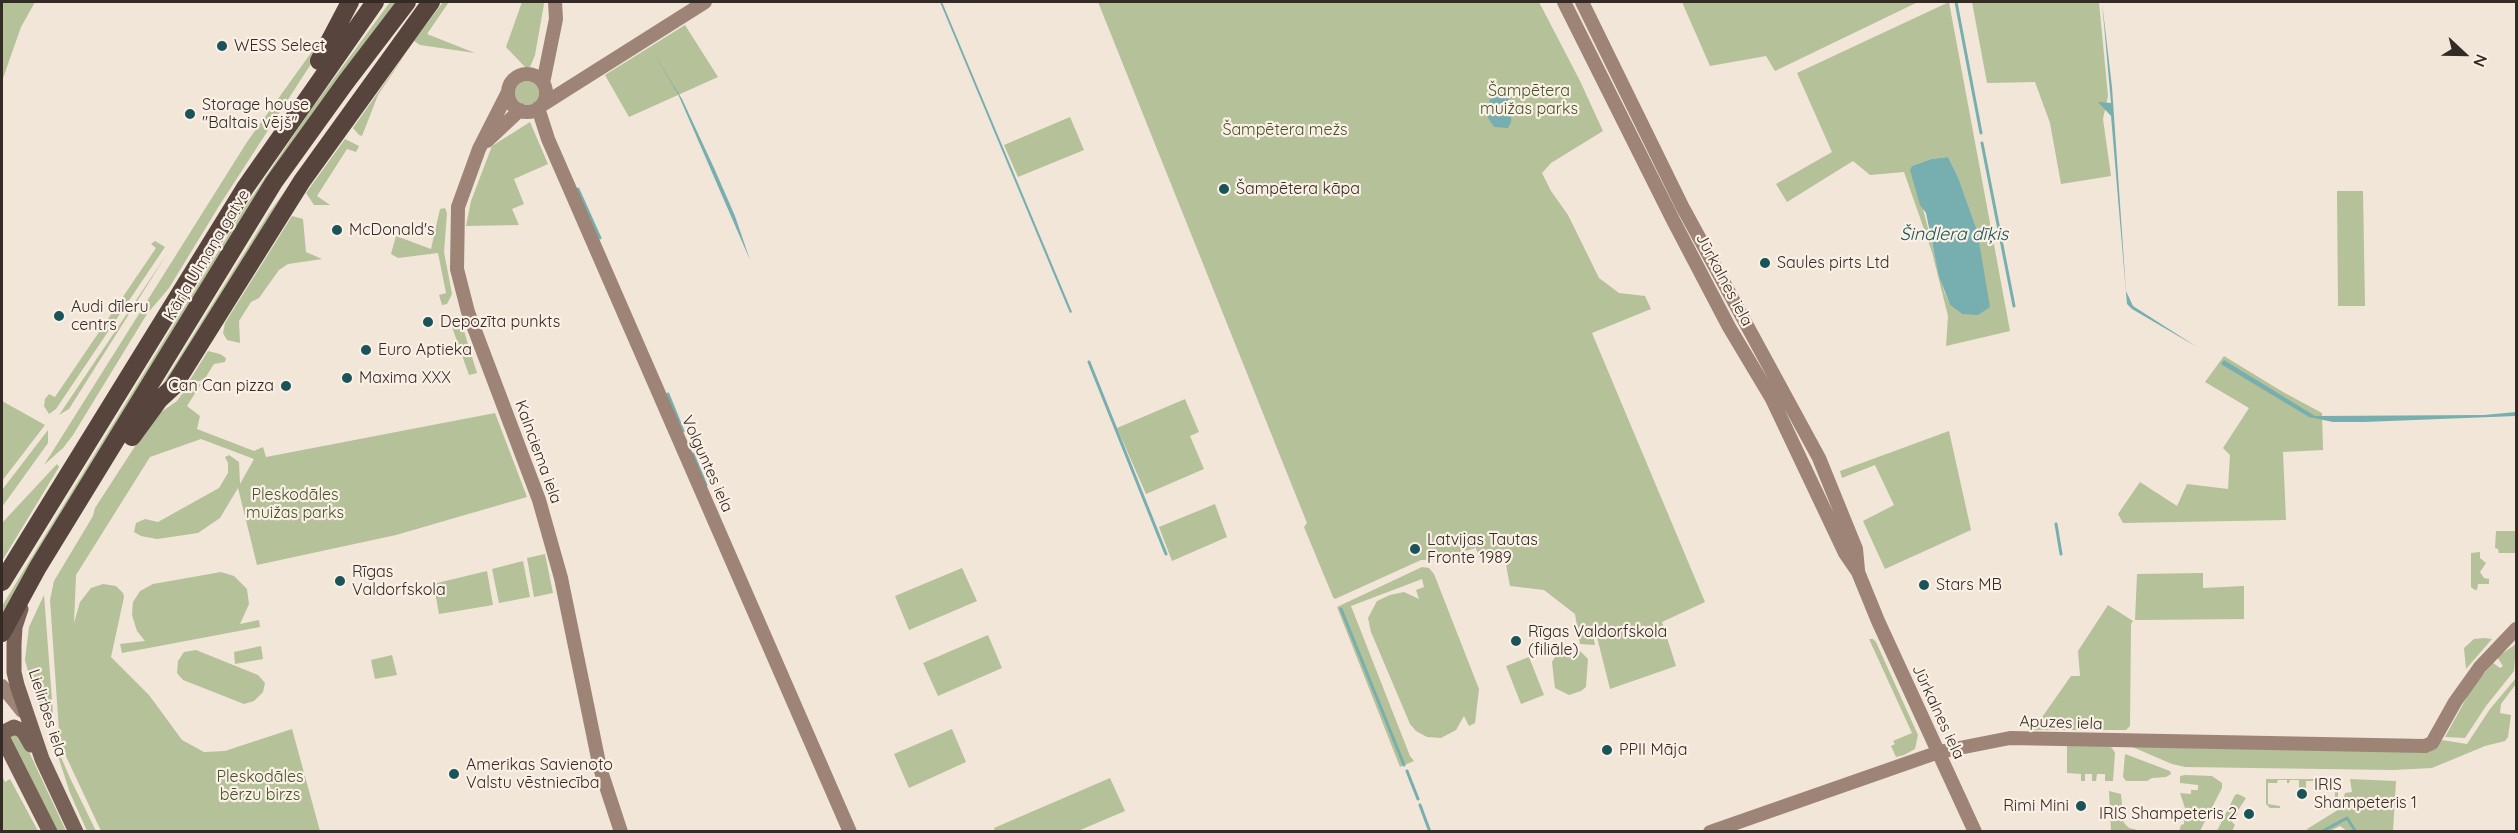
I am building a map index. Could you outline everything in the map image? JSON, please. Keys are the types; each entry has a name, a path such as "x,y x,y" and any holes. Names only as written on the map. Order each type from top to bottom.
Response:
{"highway":[{"path":"264,159 282,118 330,44 350,2"},
{"name":"Kārļa Ulmaņa gatve","path":"2,582 264,159 375,2"},
{"name":"Kārļa Ulmaņa gatve","path":"2,633 38,567 274,182 407,2"},
{"path":"95,477 121,452 159,400 173,387 302,181 431,2"}],"main road":[{"name":"Lielirbes iela","path":"38,567 15,627 14,672 27,721 76,831"},
{"path":"42,759 19,728 9,728 2,738 50,831"}],"street":[{"path":"539,106 546,95 540,81 538,64 550,2"},
{"path":"540,81 556,19 555,2"},
{"path":"572,84 568,89 526,112 520,110 509,100 509,86 516,78 540,81 558,87 572,84 705,2"},
{"name":"Jūrkalnes iela","path":"1564,2 1672,220 1729,327 1772,399 1845,553 1858,572 1878,621 1975,831"},
{"name":"Jūrkalnes iela","path":"1582,2 1682,206 1736,307 1791,402 1819,458 1856,549 1858,572"},
{"name":"Kalnciema iela","path":"508,92 479,149 458,207 457,269 468,312 542,510 561,578 600,768 621,831"},
{"name":"Volguntes iela","path":"539,106 557,161 850,831"},
{"path":"479,149 520,110"},
{"name":"Apuzes iela","path":"1710,831 1939,752 2010,738 2425,746 2432,743 2468,682 2517,629"},
{"path":"2,686 20,706 27,721"}],"green space":[{"path":"2,2 35,2 21,27 2,81"},
{"path":"390,2 398,2 2,616 2,606 246,206 310,111"},
{"path":"421,2 191,352 161,387 269,213"},
{"path":"443,2 449,2 427,34 475,53 420,45 414,41"},
{"path":"522,2 543,2 544,4 535,55 530,67 526,68 506,47"},
{"path":"1098,2 1539,2 1603,131 1551,163 1542,173 1551,191 1568,215 1599,278 1619,293 1645,296 1651,309 1592,333 1705,602 1662,622 1676,666 1610,689 1596,633 1593,635 1595,645 1580,644 1575,614 1544,590 1510,586 1503,549 1489,557 1479,557 1476,548 1431,560 1421,560 1335,599 1333,597 1304,527 1307,523"},
{"path":"1682,2 1918,2 1775,71 1766,56 1710,66"},
{"path":"1949,2 2010,331 1946,346 1948,316 1932,252 1904,172 1870,175 1853,161 1787,202 1776,184 1832,152 1797,73","holes":["1948,157 1958,177 1977,230 1962,314 1950,305 1944,291 1912,166 1931,159"]},
{"path":"1972,2 2099,2 2108,96 2103,119 2111,176 2061,184 2050,123 2035,82 1987,83"},
{"path":"685,25 718,77 629,117 605,75"},
{"path":"326,32 322,47 169,288 147,314 73,435 63,448 44,465 247,142"},
{"path":"408,50 378,95 362,136 359,135 353,128"},
{"path":"527,81 532,82 538,88 538,98 532,104 527,105 522,104 516,98 515,93 516,88 522,82"},
{"path":"1070,117 1084,150 1018,177 1004,145"},
{"path":"530,122 548,164 514,179 524,204 512,209 519,225 466,226 471,201 492,146"},
{"path":"345,139 359,146 356,152 347,149 317,196 330,205 314,205 306,193"},
{"path":"2337,191 2363,191 2365,306 2338,306"},
{"path":"445,208 447,213 444,252 452,294 447,304 442,305 439,295 446,293 438,253 398,258 391,254 396,236 431,249 440,209"},
{"path":"292,216 303,219 306,252 322,259 288,264 279,270 259,298 251,302 239,321 240,343 227,340 223,333 225,323"},
{"path":"155,241 165,247 56,409 49,414 44,406 45,399 49,394 55,397 156,248 151,244"},
{"path":"167,254 69,409 59,415"},
{"path":"456,326 464,331 477,373 469,375 452,327"},
{"path":"208,351 220,354 226,358 225,362 214,364 204,380 188,383"},
{"path":"2224,356 2322,413 2323,450 2283,452 2286,520 2123,523 2118,514 2140,482 2177,506 2187,484 2228,489 2230,455 2223,448 2249,408 2205,382"},
{"path":"201,384 187,406 200,416 197,429 254,451 263,447 266,457 495,413 527,497 396,535 257,565 238,488 220,518 198,533 157,539 134,532 136,523 145,519 158,522 219,488 228,473 228,463 225,457 229,455 239,462 240,484 254,459 201,439 150,457 76,575 74,623 80,602 91,588 103,584 116,586 123,593 111,657 149,695 182,740 204,752 225,751 292,729 320,831 101,831 64,752 59,731 50,600 54,581 93,516 95,508 154,417 177,401 187,387"},
{"path":"1185,399 1199,432 1190,436 1204,469 1146,494 1117,428"},
{"path":"2,401 45,425 2,481"},
{"path":"48,430 48,443 2,507 2,490"},
{"path":"1949,431 1971,530 1885,569 1863,521 1894,505 1875,465 1842,478 1840,471"},
{"path":"57,464 59,467 2,561 2,523"},
{"path":"1215,504 1227,537 1172,561 1159,527"},
{"path":"2496,531 2516,531 2516,553 2499,553 2495,548"},
{"path":"2480,552 2480,558 2486,563 2480,572 2484,578 2489,579 2489,584 2478,584 2475,590 2471,587 2471,553"},
{"path":"545,554 553,593 534,597 527,558"},
{"path":"523,561 530,597 499,603 492,569"},
{"path":"1422,567 1429,568 1434,574 1479,689 1475,723 1469,726 1464,716 1456,730 1441,738 1427,737 1416,731 1410,724 1371,632 1368,618 1377,601 1390,595 1404,592 1419,599 1416,590 1424,587 1422,579 1351,606 1410,756 1414,761 1400,767 1337,607"},
{"path":"962,568 977,601 909,630 895,596"},
{"path":"487,571 493,605 439,614 434,586 437,583"},
{"path":"221,572 234,576 247,589 249,604 240,624 259,620 260,627 122,653 120,644 145,641 137,631 132,615 133,602 140,591 153,584"},
{"path":"2203,573 2203,588 2244,586 2244,619 2135,620 2137,574"},
{"path":"44,595 53,713 52,728 33,690 25,660 29,627"},
{"path":"2108,605 2133,621 2131,624 2130,726 2126,730 2033,730 2071,676 2080,676 2078,651"},
{"path":"988,635 1002,668 938,696 923,663"},
{"path":"1869,639 1876,642 1918,735 1915,749 1904,755 1896,757 1891,746 1895,744 1893,741 1912,733"},
{"path":"2474,639 2492,639 2466,669 2464,648"},
{"path":"2516,644 2514,671 2486,706 2465,738 2445,737 2472,688 2493,663 2500,668 2503,666 2497,657"},
{"path":"261,646 263,659 235,664 234,652"},
{"path":"196,650 258,675 265,683 263,692 254,701 244,704 183,680 177,673 178,661 184,652"},
{"path":"1570,650 1580,651 1588,659 1586,687 1569,695 1555,688 1552,662 1556,655"},
{"path":"392,655 397,675 375,679 371,660"},
{"path":"1529,657 1544,695 1521,704 1506,666"},
{"path":"2516,678 2516,684 2501,704 2500,713 2511,715 2508,737 2505,741 2485,746 2432,768 2393,770 2185,767 2172,764 2130,746 2436,747 2442,740 2467,744 2490,709"},
{"path":"952,729 966,762 909,788 894,754"},
{"path":"14,733 23,739 66,831 55,831 9,741"},
{"path":"2067,743 2108,745 2112,748 2115,753 2113,781 2105,781 2105,774 2097,774 2096,781 2092,781 2092,774 2085,774 2085,781 2081,781 2081,774 2067,773"},
{"path":"2125,754 2170,771 2171,774 2147,781 2126,781 2123,777"},
{"path":"60,755 96,831 87,831 70,793 58,756"},
{"path":"2,776 5,782 10,779 38,831 2,831"},
{"path":"2180,776 2212,776 2222,783 2222,788 2200,831 2179,831 2181,825 2184,824 2185,808 2180,793 2191,794 2191,790 2198,790 2198,785 2180,783"},
{"path":"1110,778 1125,811 1078,831 995,831 994,828"},
{"path":"2266,779 2334,779 2338,785 2338,802 2323,811 2323,804 2330,804 2330,800 2335,800 2335,785 2326,784 2326,782 2314,784 2314,781 2306,781 2306,788 2299,788 2299,780 2290,780 2287,783 2287,780 2278,780 2277,783 2268,783 2268,804 2280,806 2280,808 2270,808 2266,804"},
{"path":"2350,779 2396,781 2393,831 2347,831 2340,826 2330,831 2308,831 2307,829 2341,808 2345,793 2352,792"},
{"path":"2109,791 2121,794 2124,823 2129,828 2142,831 2111,831"},
{"path":"2235,795 2246,798 2234,817 2232,822 2235,825 2232,831 2217,831"}],"water":[{"path":"940,2 942,2 1072,312 1070,313"},
{"path":"2102,2 2112,87 2126,291 2133,306 2197,347 2127,304 2111,116 2098,102 2111,103"},
{"path":"651,49 682,99 735,216 750,260 678,94"},
{"path":"1498,94 1510,99 1512,105 1511,122 1508,128 1494,127 1487,116 1490,99"},
{"name":"Šindlera dīķis","path":"1948,157 1958,177 1977,230 1990,307 1978,315 1962,314 1950,305 1939,276 1926,213 1920,205 1910,170 1912,166 1931,159"},
{"path":"2224,360 2315,416 2484,415 2516,412 2516,416 2333,422 2309,417 2221,364"}],"waterway":[{"path":"1956,2 1981,133"},
{"path":"1982,143 2014,306"},
{"path":"578,189 600,238"},
{"path":"1089,362 1166,554"},
{"path":"668,394 683,431"},
{"path":"693,454 706,485"},
{"path":"2056,524 2061,554"},
{"path":"1341,609 1404,765"},
{"path":"1407,771 1418,799"},
{"path":"1420,805 1430,832"},
{"path":"2321,832 2347,818 2356,832"}],"place":[{"name":"WESS Select","path":"222,46"},
{"name":"Storage house \"Baltais vējš\"","path":"190,114"},
{"name":"Šampētera kāpa","path":"1224,189"},
{"name":"McDonald's","path":"337,230"},
{"name":"Saules pirts Ltd","path":"1765,263"},
{"name":"Audi dīleru centrs","path":"59,316"},
{"name":"Depozīta punkts","path":"428,322"},
{"name":"Euro Aptieka","path":"366,350"},
{"name":"Maxima XXX","path":"347,378"},
{"name":"Can Can pizza","path":"286,386"},
{"name":"Latvijas Tautas Fronte 1989","path":"1415,549"},
{"name":"Rīgas Valdorfskola","path":"340,581"},
{"name":"Stars MB","path":"1924,585"},
{"name":"Rīgas Valdorfskola (filiāle)","path":"1516,641"},
{"name":"PPII Māja","path":"1607,750"},
{"name":"Amerikas Savienoto Valstu vēstniecība","path":"454,774"},
{"name":"IRIS Shampeteris 1","path":"2302,794"},
{"name":"Rimi Mini","path":"2081,806"},
{"name":"IRIS Shampeteris 2","path":"2249,814"}],"park label":[{"name":"Šampētera muižas parks","path":"1529,100"},
{"name":"Šampētera mežs","path":"1285,130"},
{"name":"Pleskodāles muižas parks","path":"295,504"},
{"name":"Pleskodāles bērzu birzs","path":"260,786"}]}
